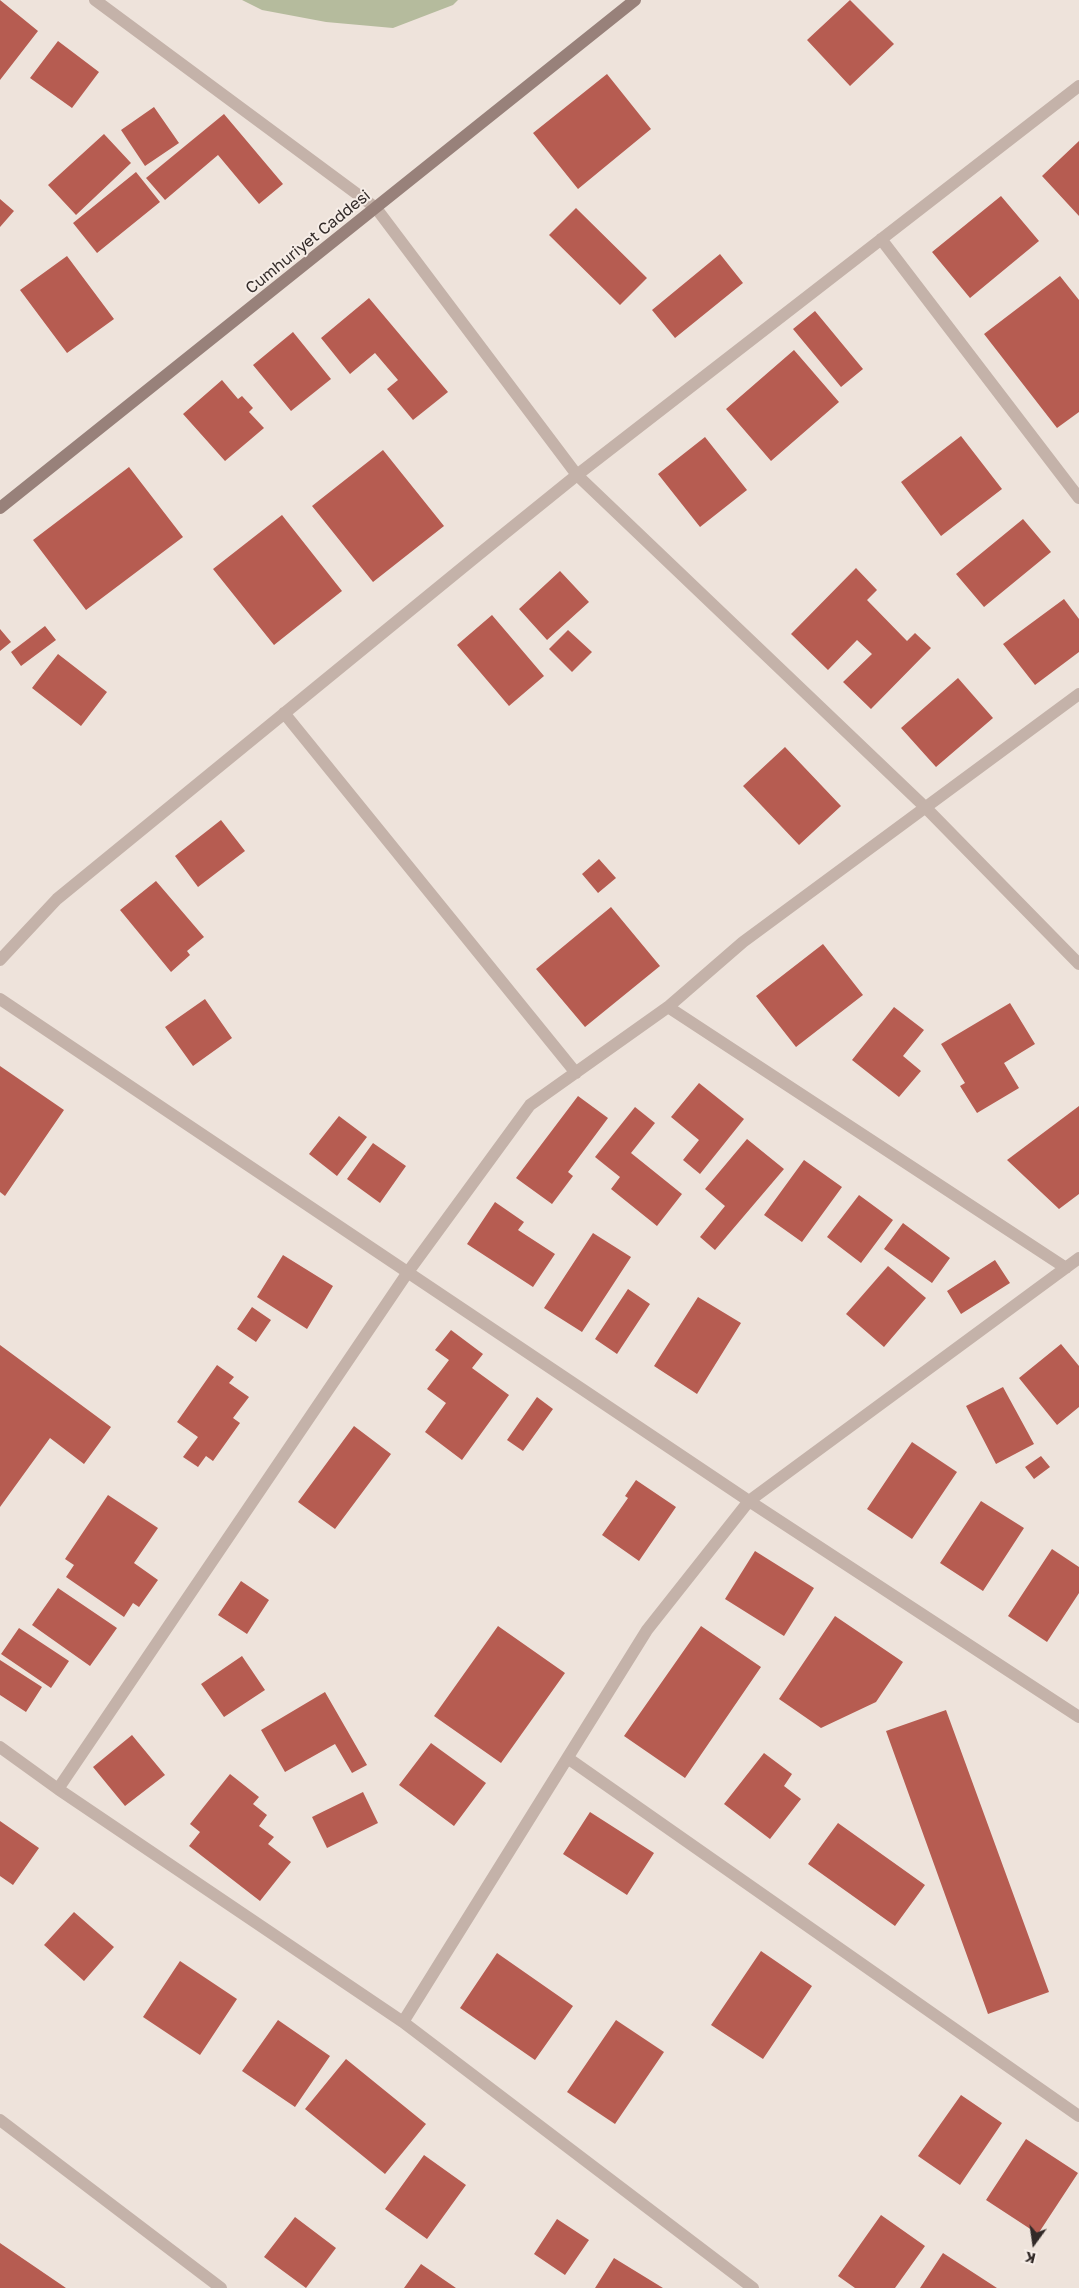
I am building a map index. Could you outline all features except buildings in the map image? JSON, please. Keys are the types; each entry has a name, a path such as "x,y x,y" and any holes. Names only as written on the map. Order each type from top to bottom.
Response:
{"main road":[{"name":"Cumhuriyet Caddesi","path":"0,508 635,0"}],"street":[{"path":"95,0 376,208 577,476 926,808 1079,964"},
{"path":"0,960 57,899 284,713 577,476 1079,86"},
{"path":"881,239 1079,498"},
{"path":"58,1789 408,1272 530,1105 668,1007 743,942 1079,694"},
{"path":"284,713 576,1073"},
{"path":"0,999 749,1501 1079,1716"},
{"path":"668,1007 1066,1268"},
{"path":"403,2022 569,1759 647,1630 749,1501 1079,1258"},
{"path":"0,1747 58,1789 403,2022 753,2288"},
{"path":"569,1759 1079,2116"},
{"path":"0,2120 221,2288"}],"green space":[{"path":"242,0 458,0 453,5 393,28 326,22 262,10"}]}
